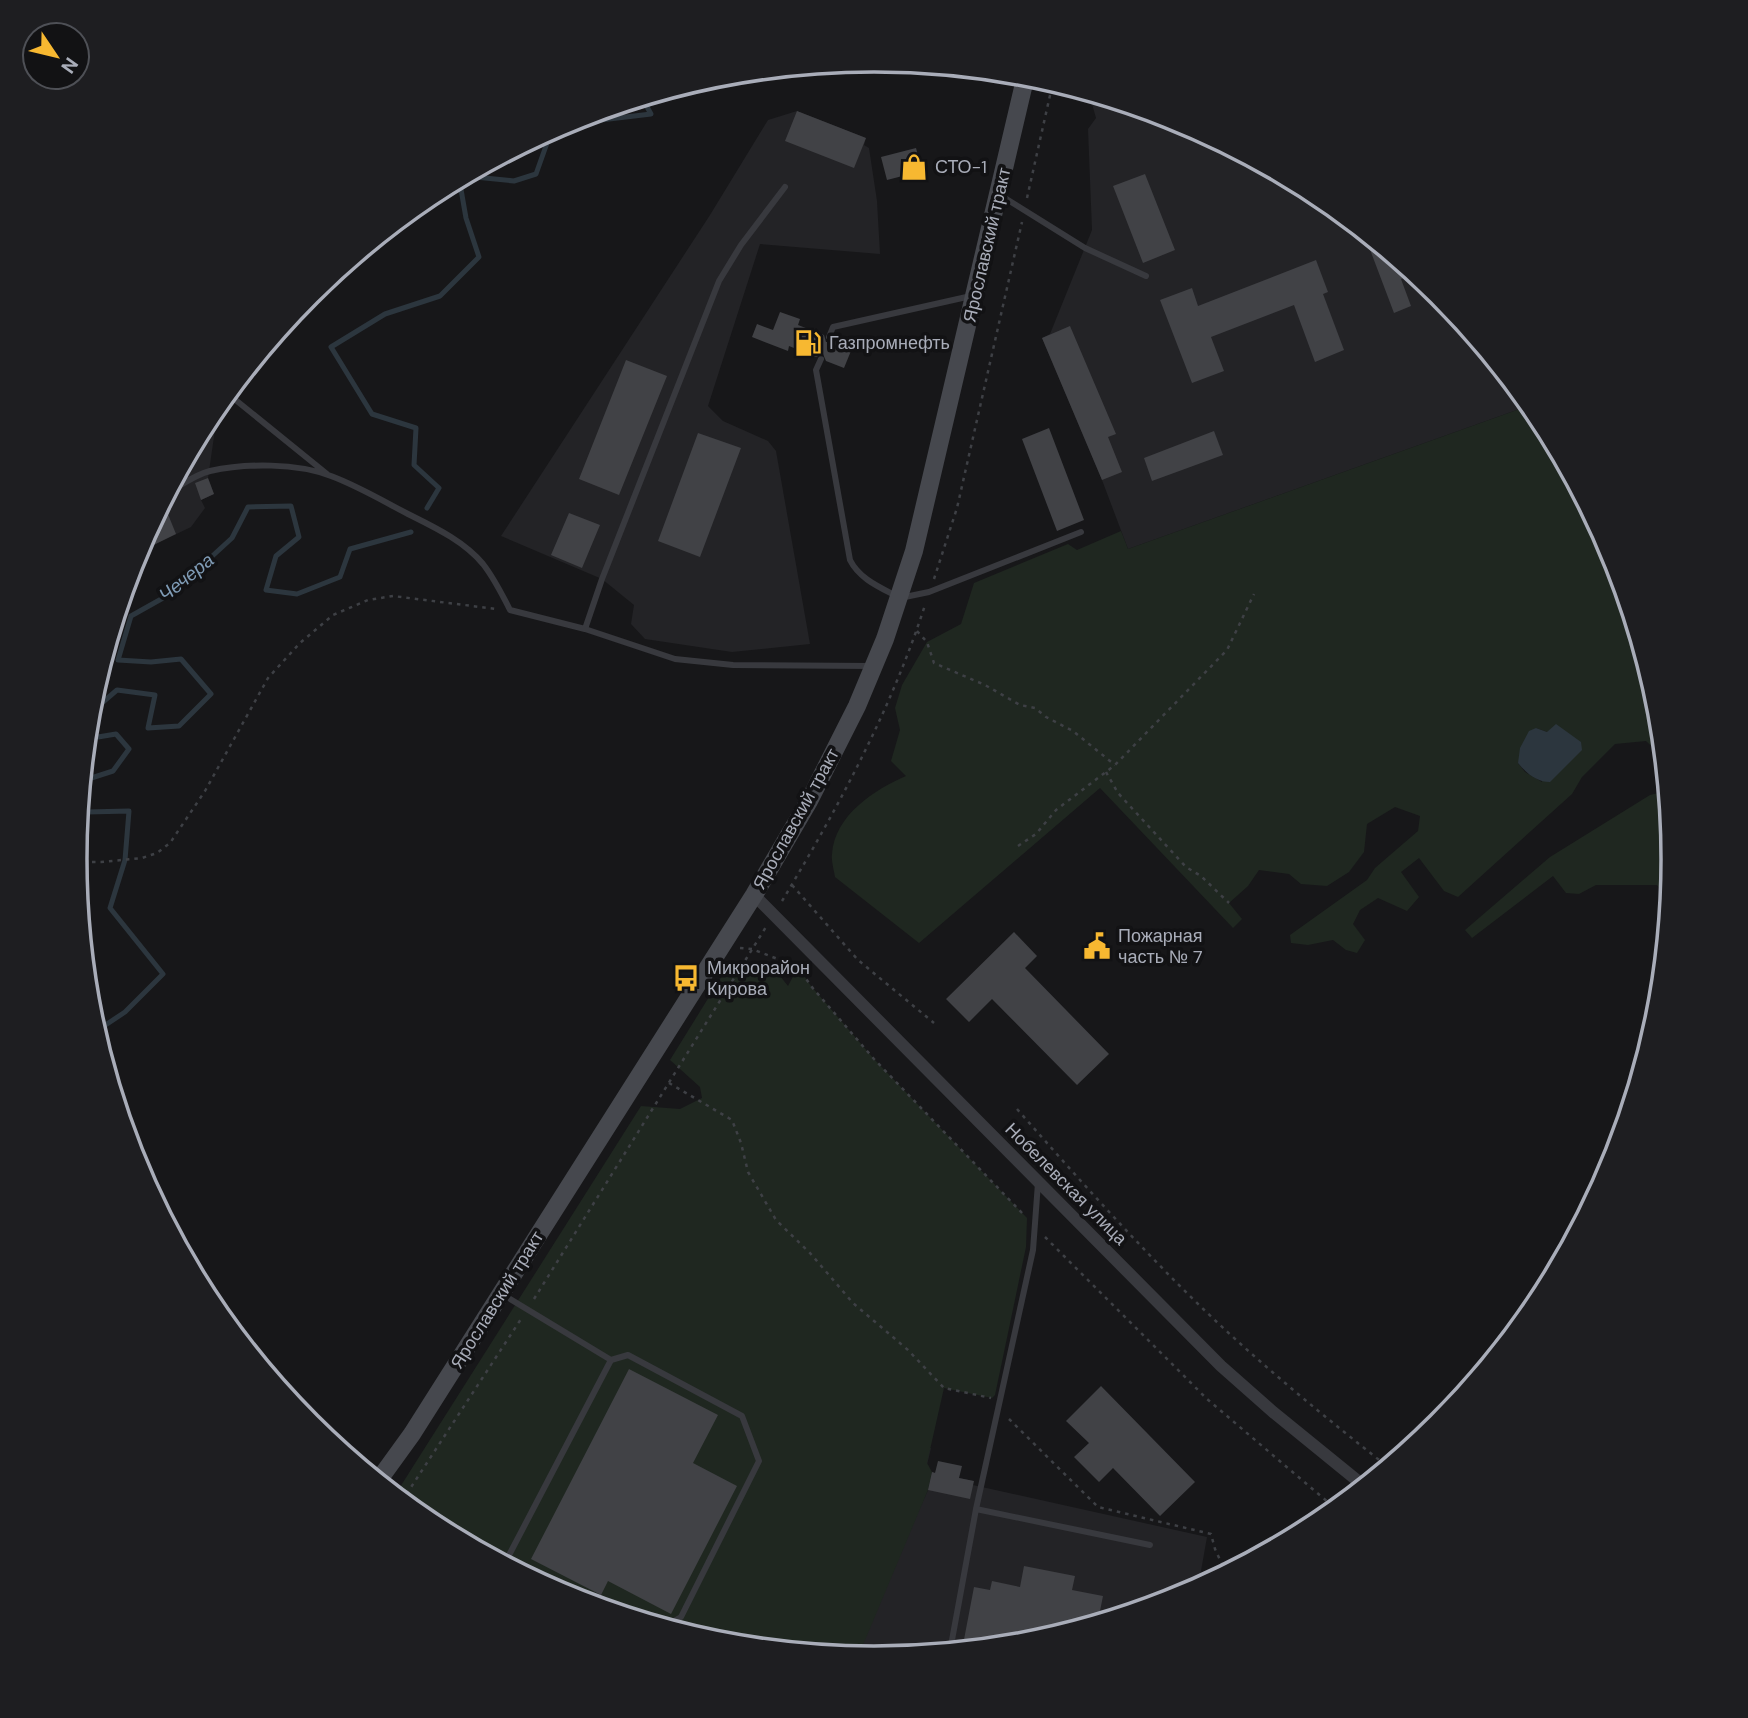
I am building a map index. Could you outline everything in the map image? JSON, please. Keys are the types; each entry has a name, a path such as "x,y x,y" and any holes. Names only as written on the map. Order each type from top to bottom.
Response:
{"street":[{"name":"Ярославский тракт","path":"383,1474 406,1443 754,895 833,756 874,666 900,598 914,551 1023,86"},
{"name":"Нобелевская улица","path":"754,895 1221,1366 1357,1481"}],"lane":[{"path":"585,629 602,579 719,281 741,245 785,187"},
{"path":"999,194 1085,248 1146,276"},
{"path":"830,337 833,327 976,295"},
{"path":"821,359 816,370 850,560 855,570 865,578 900,598 929,592 1081,532"},
{"path":"235,399 329,475 438,529 462,545 481,562 494,579 510,610 585,629 675,659 733,665 874,666"},
{"path":"182,483 210,471 256,466 276,466 329,475"},
{"path":"952,1642 976,1509 1033,1250 1038,1181"},
{"path":"501,1294 611,1360"},
{"path":"509,1556 611,1360 628,1355 743,1416 759,1461 681,1617 675,1620"},
{"path":"976,1509 1150,1545"}],"path":[{"path":"1018,846 1036,834 1056,810 1115,765 1227,650 1254,594"},
{"path":"87,862 142,858 157,853 170,843 205,791 268,678 300,643 333,615 368,600 393,596 510,610"},
{"path":"917,631 927,642 934,663 976,681 1020,705 1035,708 1073,731 1115,765"},
{"path":"1106,772 1118,793 1185,867 1201,876 1229,903"},
{"path":"792,885 858,960 934,1023"},
{"path":"798,967 874,1059 1036,1227 1207,1399 1328,1502"},
{"path":"408,1493 443,1443 669,1082 732,1119 748,1172 776,1220 810,1252 853,1303 908,1350 944,1388 992,1398 1098,1507 1211,1534 1222,1565"},
{"path":"1017,1109 1106,1210 1195,1301 1262,1363 1381,1461"}],"shaded area":[{"path":"1092,103 1175,132 1268,177 1311,204 1353,234 1431,302 1466,340 1520,409 1128,549 1042,338 1050,334 1092,230 1088,129 1096,118"},
{"path":"797,111 866,138 864,145 869,148 877,201 880,254 760,244 708,406 723,421 768,441 776,451 810,644 732,652 645,639 631,624 634,605 602,579 501,536 710,215 768,120"},
{"path":"1520,409 1556,465 1601,558 1634,655 1654,748 1646,741 1615,744 1582,777 1572,794 1458,897 1444,891 1419,858 1401,872 1419,897 1407,911 1378,898 1360,910 1353,924 1365,940 1357,953 1346,950 1333,940 1308,945 1291,943 1290,935 1367,880 1375,868 1418,831 1420,816 1395,807 1367,824 1364,852 1349,872 1327,886 1301,884 1289,874 1259,870 1248,886 1229,903 1242,919 1233,928 1100,788 919,943 835,877 832,860 835,840 848,816 869,797 906,776 891,761 900,730 895,708 902,685 927,642 961,624 974,583 1068,544 1077,550 1121,531 1128,549","holes":["1536,728 1547,732 1542,782 1525,772 1518,763"]},
{"path":"215,428 208,478 214,494 201,500 205,508 191,527 153,546 192,465"},
{"path":"1556,724 1581,742 1582,750 1550,782 1545,782 1532,776 1518,763 1520,748 1529,731 1536,728 1547,732"},
{"path":"1659,793 1660,889 1657,885 1596,885 1579,894 1566,893 1553,876 1472,938 1465,930 1550,857 1650,795"},
{"path":"730,963 780,976 788,986 798,967 874,1059 1027,1218 1026,1247 995,1395 992,1398 944,1388 927,1463 932,1472 928,1490 863,1646 771,1640 670,1619 621,1604 526,1565 480,1541 400,1487 641,1106 680,1109 702,1098 700,1087 670,1060"},
{"path":"507,1429 931,1448 913,1523 928,1490 932,1472 973,1481 973,1485 1207,1537 1200,1575 1127,1604 1078,1619 977,1640 925,1645 823,1645 720,1631 621,1604 526,1565 442,1517"}],"building":[{"path":"797,111 866,138 854,168 785,141"},
{"path":"916,148 922,171 887,180 881,157"},
{"path":"1145,174 1175,250 1143,263 1113,186"},
{"path":"1369,247 1405,278 1401,279 1411,306 1394,313"},
{"path":"1316,260 1328,292 1323,294 1344,350 1315,362 1294,305 1211,337 1224,371 1192,383 1160,300 1192,288 1198,306"},
{"path":"780,312 800,319 798,325 824,335 826,342 834,339 853,346 844,368 826,361 823,354 816,357 789,346 788,351 752,337 757,324 773,330"},
{"path":"1070,326 1116,434 1108,437 1122,472 1102,480 1042,338"},
{"path":"626,360 667,376 619,495 579,479"},
{"path":"1049,428 1084,520 1057,531 1022,439"},
{"path":"1214,431 1223,455 1152,481 1144,458"},
{"path":"698,433 741,448 700,557 658,541"},
{"path":"208,478 214,494 201,500 195,483"},
{"path":"167,513 176,534 153,545"},
{"path":"569,513 600,525 582,568 551,555"},
{"path":"1014,932 1037,956 1025,968 1109,1054 1077,1085 992,999 969,1022 946,999"},
{"path":"629,1369 718,1415 693,1463 737,1486 671,1614 608,1581 601,1595 531,1559"},
{"path":"1101,1386 1195,1482 1160,1516 1113,1468 1099,1482 1074,1457 1089,1443 1066,1421"},
{"path":"938,1461 962,1466 959,1478 974,1481 970,1499 928,1490"},
{"path":"1024,1566 1075,1576 1072,1590 1103,1596 1100,1611 1103,1611 1028,1631 964,1641 974,1587 990,1590 992,1581 1020,1587"}],"waterway":[{"name":"Чечера","path":"607,119 651,114 647,106"},
{"name":"Чечера","path":"479,177 514,181 536,174 547,144"},
{"name":"Чечера","path":"427,508 439,488 414,465 416,428 372,414 331,347 385,314 440,296 479,257 466,218 461,189"},
{"name":"Чечера","path":"103,702 117,690 155,695 148,728 179,726 211,694 181,659 151,662 118,660 131,616 172,593 232,538 248,507 291,506 299,537 276,556 266,590 297,594 340,577 350,549 411,532"},
{"name":"Чечера","path":"91,778 113,771 129,749 116,734 96,737"},
{"name":"Чечера","path":"88,812 129,811 125,860 110,908 163,974 125,1012 105,1025"}],"place":[{"name":"СТО-1","path":"914,167"},
{"name":"Газпромнефть","path":"808,343"},
{"name":"Пожарная часть № 7","path":"1097,946"},
{"name":"Микрорайон Кирова","path":"686,978"}]}
